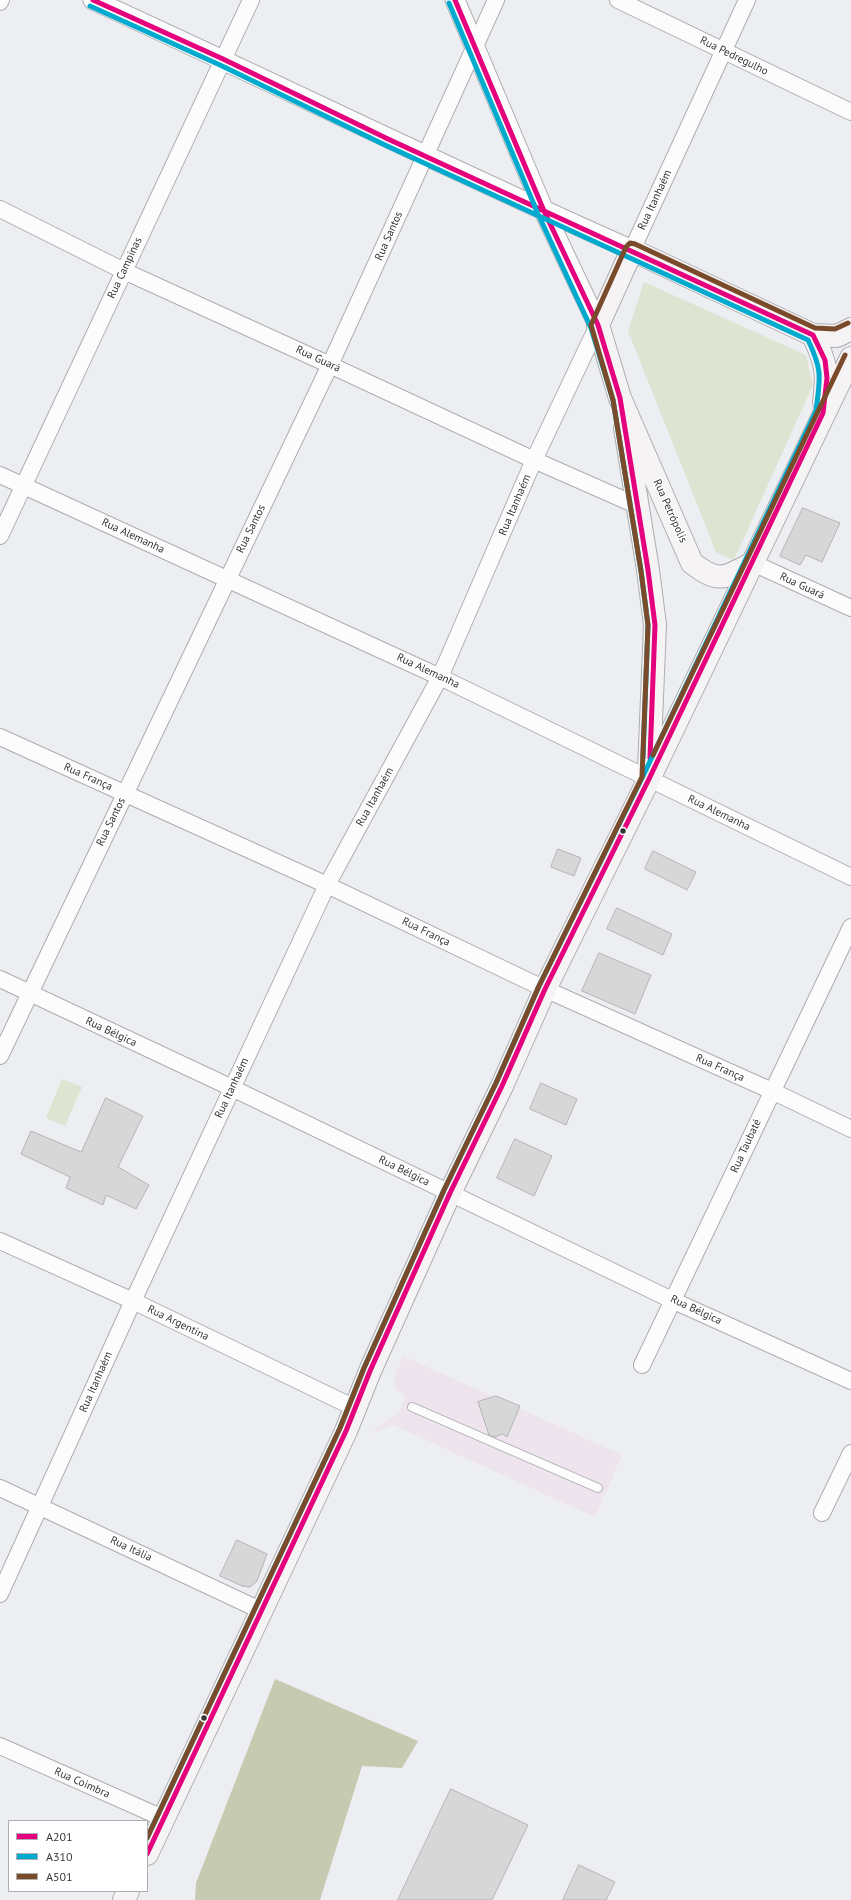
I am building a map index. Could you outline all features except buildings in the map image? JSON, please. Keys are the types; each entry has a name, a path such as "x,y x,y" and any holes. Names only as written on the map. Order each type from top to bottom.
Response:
{"main road":[{"name":"Rua Itanhaém","path":"598,325 632,250"},
{"path":"632,250 813,335 837,336 851,329"},
{"name":"Rua Petrópolis","path":"598,325 620,398 692,563 710,576 728,576 753,563"},
{"path":"813,335 825,360 827,378 823,413"},
{"path":"148,1852 165,1819 346,1431 450,1193 502,1086 545,989 649,779 823,413 851,358"},
{"name":"Rua Petrópolis","path":"620,398 638,506 655,625 649,779"}],"street":[{"path":"93,0 223,59 425,157 632,250"},
{"name":"Rua Campinas","path":"0,536 251,0"},
{"name":"Rua Petrópolis","path":"455,0 475,44 544,211 598,325"},
{"name":"Rua Santos","path":"0,1056 330,365 496,0"},
{"name":"Rua Pedregulho","path":"618,0 851,112"},
{"name":"Rua Itanhaém","path":"632,250 747,0"},
{"name":"Rua Guará","path":"0,209 124,271 534,460 638,506"},
{"name":"Rua Itanhaém","path":"0,1594 133,1301 327,885 440,677 534,460 598,325"},
{"name":"Rua Alemanha","path":"0,475 440,677 851,877"},
{"name":"Rua Guará","path":"753,563 851,608"},
{"name":"Rua França","path":"0,737 327,885 545,989 772,1091 851,1129"},
{"name":"Rua Taubaté","path":"642,1366 851,927"},
{"name":"Rua Bélgica","path":"0,979 232,1088 674,1301 851,1381"},
{"name":"Rua Argentina","path":"0,1241 133,1301 355,1408"},
{"path":"822,1513 851,1453"},
{"name":"Rua Itália","path":"0,1488 262,1611"},
{"name":"Rua Coimbra","path":"0,1746 165,1819"}],"lane":[{"path":"412,1407 598,1488"}],"shaded area":[{"path":"403,1356 622,1455 595,1517 393,1425 369,1434 400,1412 405,1396 396,1389 394,1379"}],"green space":[{"path":"644,282 806,355 813,385 734,560 716,552 628,331"},
{"path":"62,1079 82,1087 65,1126 46,1118"},
{"path":"275,1679 418,1741 402,1768 362,1766 320,1900 195,1900 196,1883"}],"transit line":[{"name":"A201","path":"93,0 223,59 388,139 813,335 825,360 827,378 823,413 649,779 545,989 502,1086 450,1193 370,1371 346,1431 148,1852"},
{"name":"A201","path":"455,0 544,211 598,325 620,398 648,570 655,625 650,758"},
{"name":"A310","path":"449,3 538,214 591,328 613,400 641,571 648,625 643,758"},
{"name":"A310","path":"90,6 220,65 385,145 808,340 816,360 819,375 819,390 816,411 643,776 539,986 496,1083 444,1190 364,1368 340,1428 148,1836"},
{"name":"A501","path":"148,1836 340,1428 364,1368 444,1190 496,1083 539,986 642,777 648,625 641,571 613,400 591,325 626,247 630,243 635,244 815,328 835,329 848,323"},
{"name":"A501","path":"653,755 845,355"}]}
